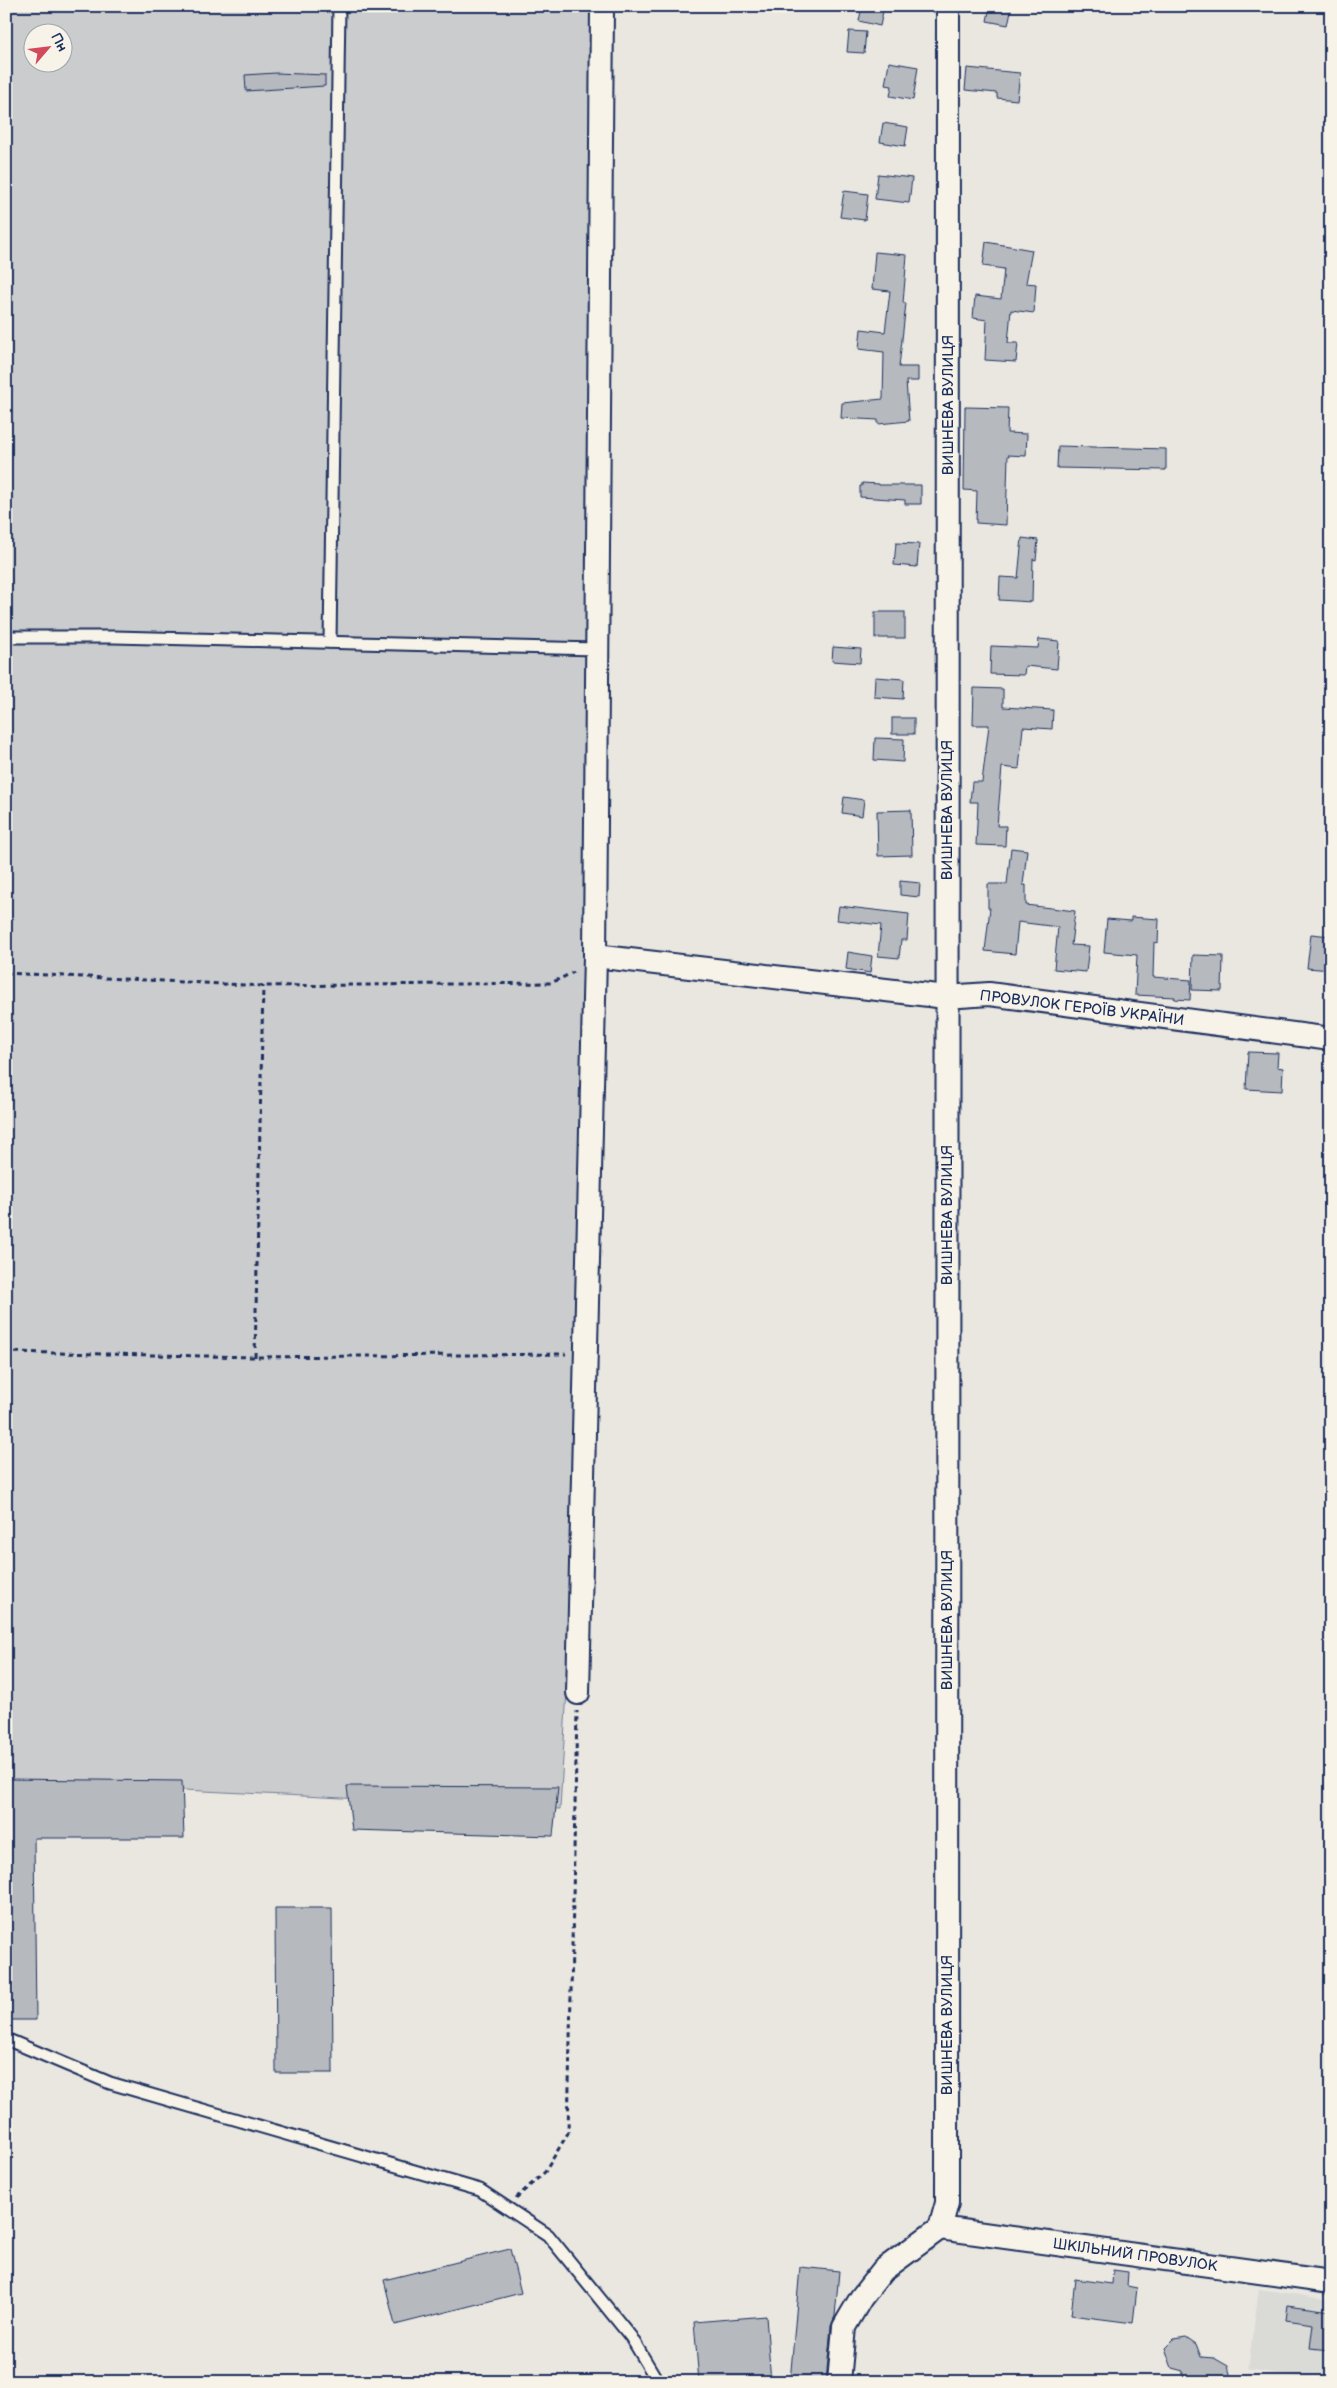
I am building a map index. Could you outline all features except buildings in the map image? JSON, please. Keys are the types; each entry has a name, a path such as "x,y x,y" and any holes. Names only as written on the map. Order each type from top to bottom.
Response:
{"street":[{"path":"578,1693 596,956 602,6"},
{"name":"ВИШНЕВА ВУЛИЦЯ","path":"940,2228 947,2203 946,997 948,6"},
{"name":"ПРОВУЛОК ГЕРОЇВ УКРАЇНИ","path":"596,956 946,997 989,994 1331,1039"},
{"path":"839,2382 844,2327 861,2298 884,2270 940,2228"},
{"name":"ШКІЛЬНИЙ ПРОВУЛОК","path":"940,2228 1331,2282"}],"lane":[{"path":"330,642 339,6"},
{"path":"6,636 114,636 597,650"},
{"path":"6,2039 110,2083 480,2190 548,2236 631,2337 658,2382"}],"path":[{"path":"6,973 263,986 551,983 590,966 596,956"},
{"path":"255,1357 263,986"},
{"path":"6,1352 255,1357 565,1354 586,1338"},
{"path":"507,2207 545,2172 568,2133 578,1693"}],"shaded area":[{"path":"6,6 602,6 586,1366 560,1809 6,1781"},
{"path":"1259,2289 1331,2300 1331,2382 1248,2369"}]}
